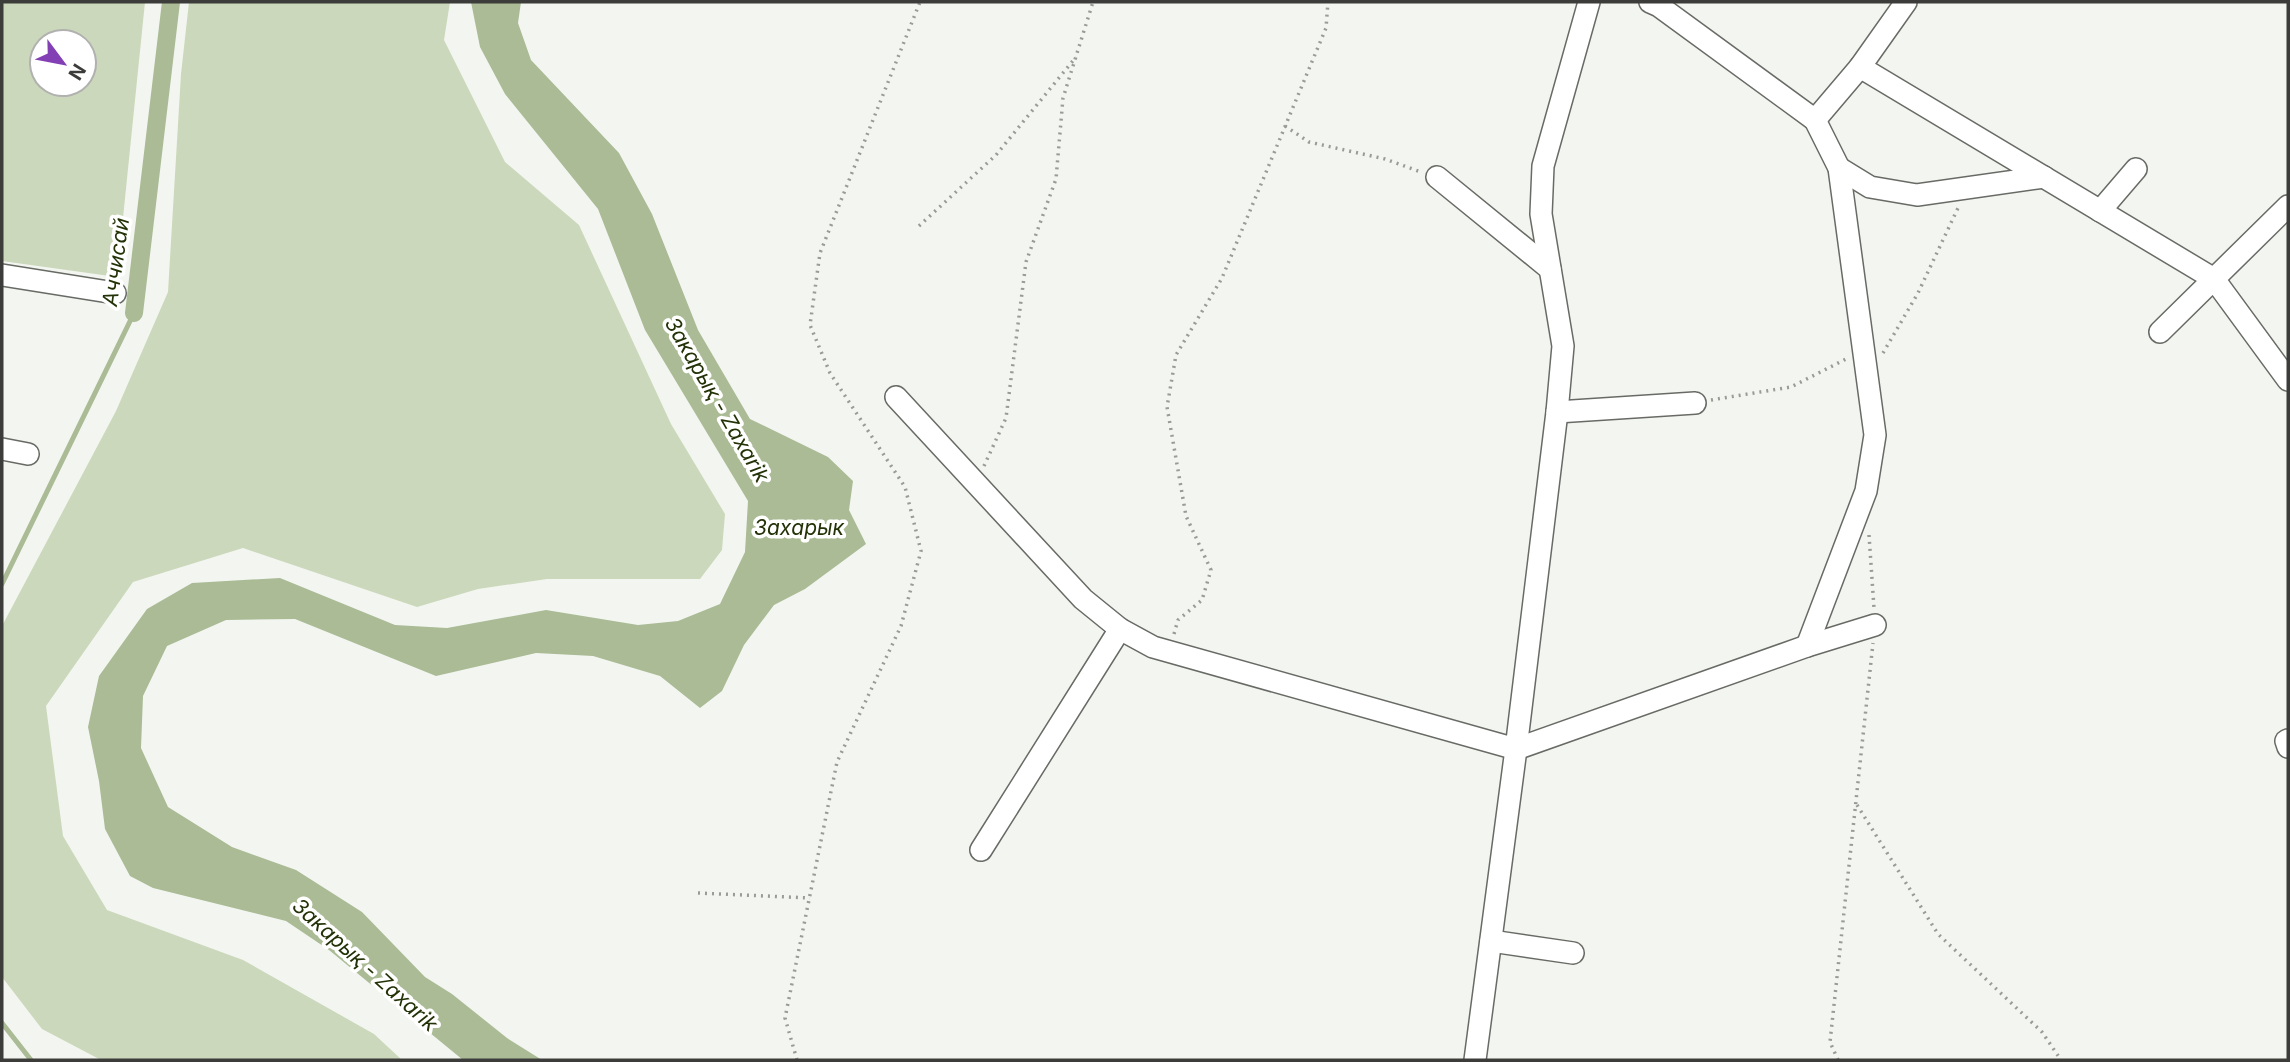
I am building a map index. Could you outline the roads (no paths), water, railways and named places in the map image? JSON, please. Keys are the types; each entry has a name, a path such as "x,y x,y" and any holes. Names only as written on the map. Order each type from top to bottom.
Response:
{"street":[{"path":"1475,1060 1517,749 1563,346 1541,214 1543,166 1588,2"},
{"path":"1650,2 1815,120 1839,168 1875,435 1866,491 1807,646"},
{"path":"1815,120 1860,68 1906,2"},
{"path":"1860,68 2214,279 2288,380"},
{"path":"1839,168 1870,187 1917,195 2044,177"},
{"path":"2100,211 2136,169"},
{"path":"1437,177 1550,269"},
{"path":"2160,332 2288,206"},
{"path":"2,275 115,293"},
{"path":"896,397 1083,599 1120,629 1153,647 1517,749 1807,646 1875,625"},
{"path":"1557,412 1695,403"},
{"path":"2,449 28,454"},
{"path":"981,850 1120,629"},
{"path":"2288,740 2288,747"},
{"path":"1491,942 1573,953"}],"water":[{"name":"Захарык","path":"471,2 521,2 518,23 531,60 619,153 652,214 698,330 750,419 828,457 853,481 849,510 866,544 805,589 774,605 744,645 722,691 700,708 660,676 593,656 536,653 436,676 295,619 226,620 167,646 143,696 141,748 168,807 232,847 296,870 362,912 425,977 452,994 507,1038 542,1060 463,1060 329,950 286,921 153,888 130,876 105,829 88,727 99,676 147,609 192,583 280,578 395,625 447,628 546,610 638,625 678,621 720,604 745,552 748,501 645,330 598,209 505,94 480,47"}],"waterway":[{"name":"Аччисай","path":"134,313 171,2"},
{"name":"Аччисай","path":"2,584 134,313"},
{"name":"Аччисай","path":"2,1023 31,1060"}],"water label":[{"name":"Закарық - Zaxarik","path":"717,400"},
{"name":"Закарық - Zaxarik","path":"365,965"}]}
